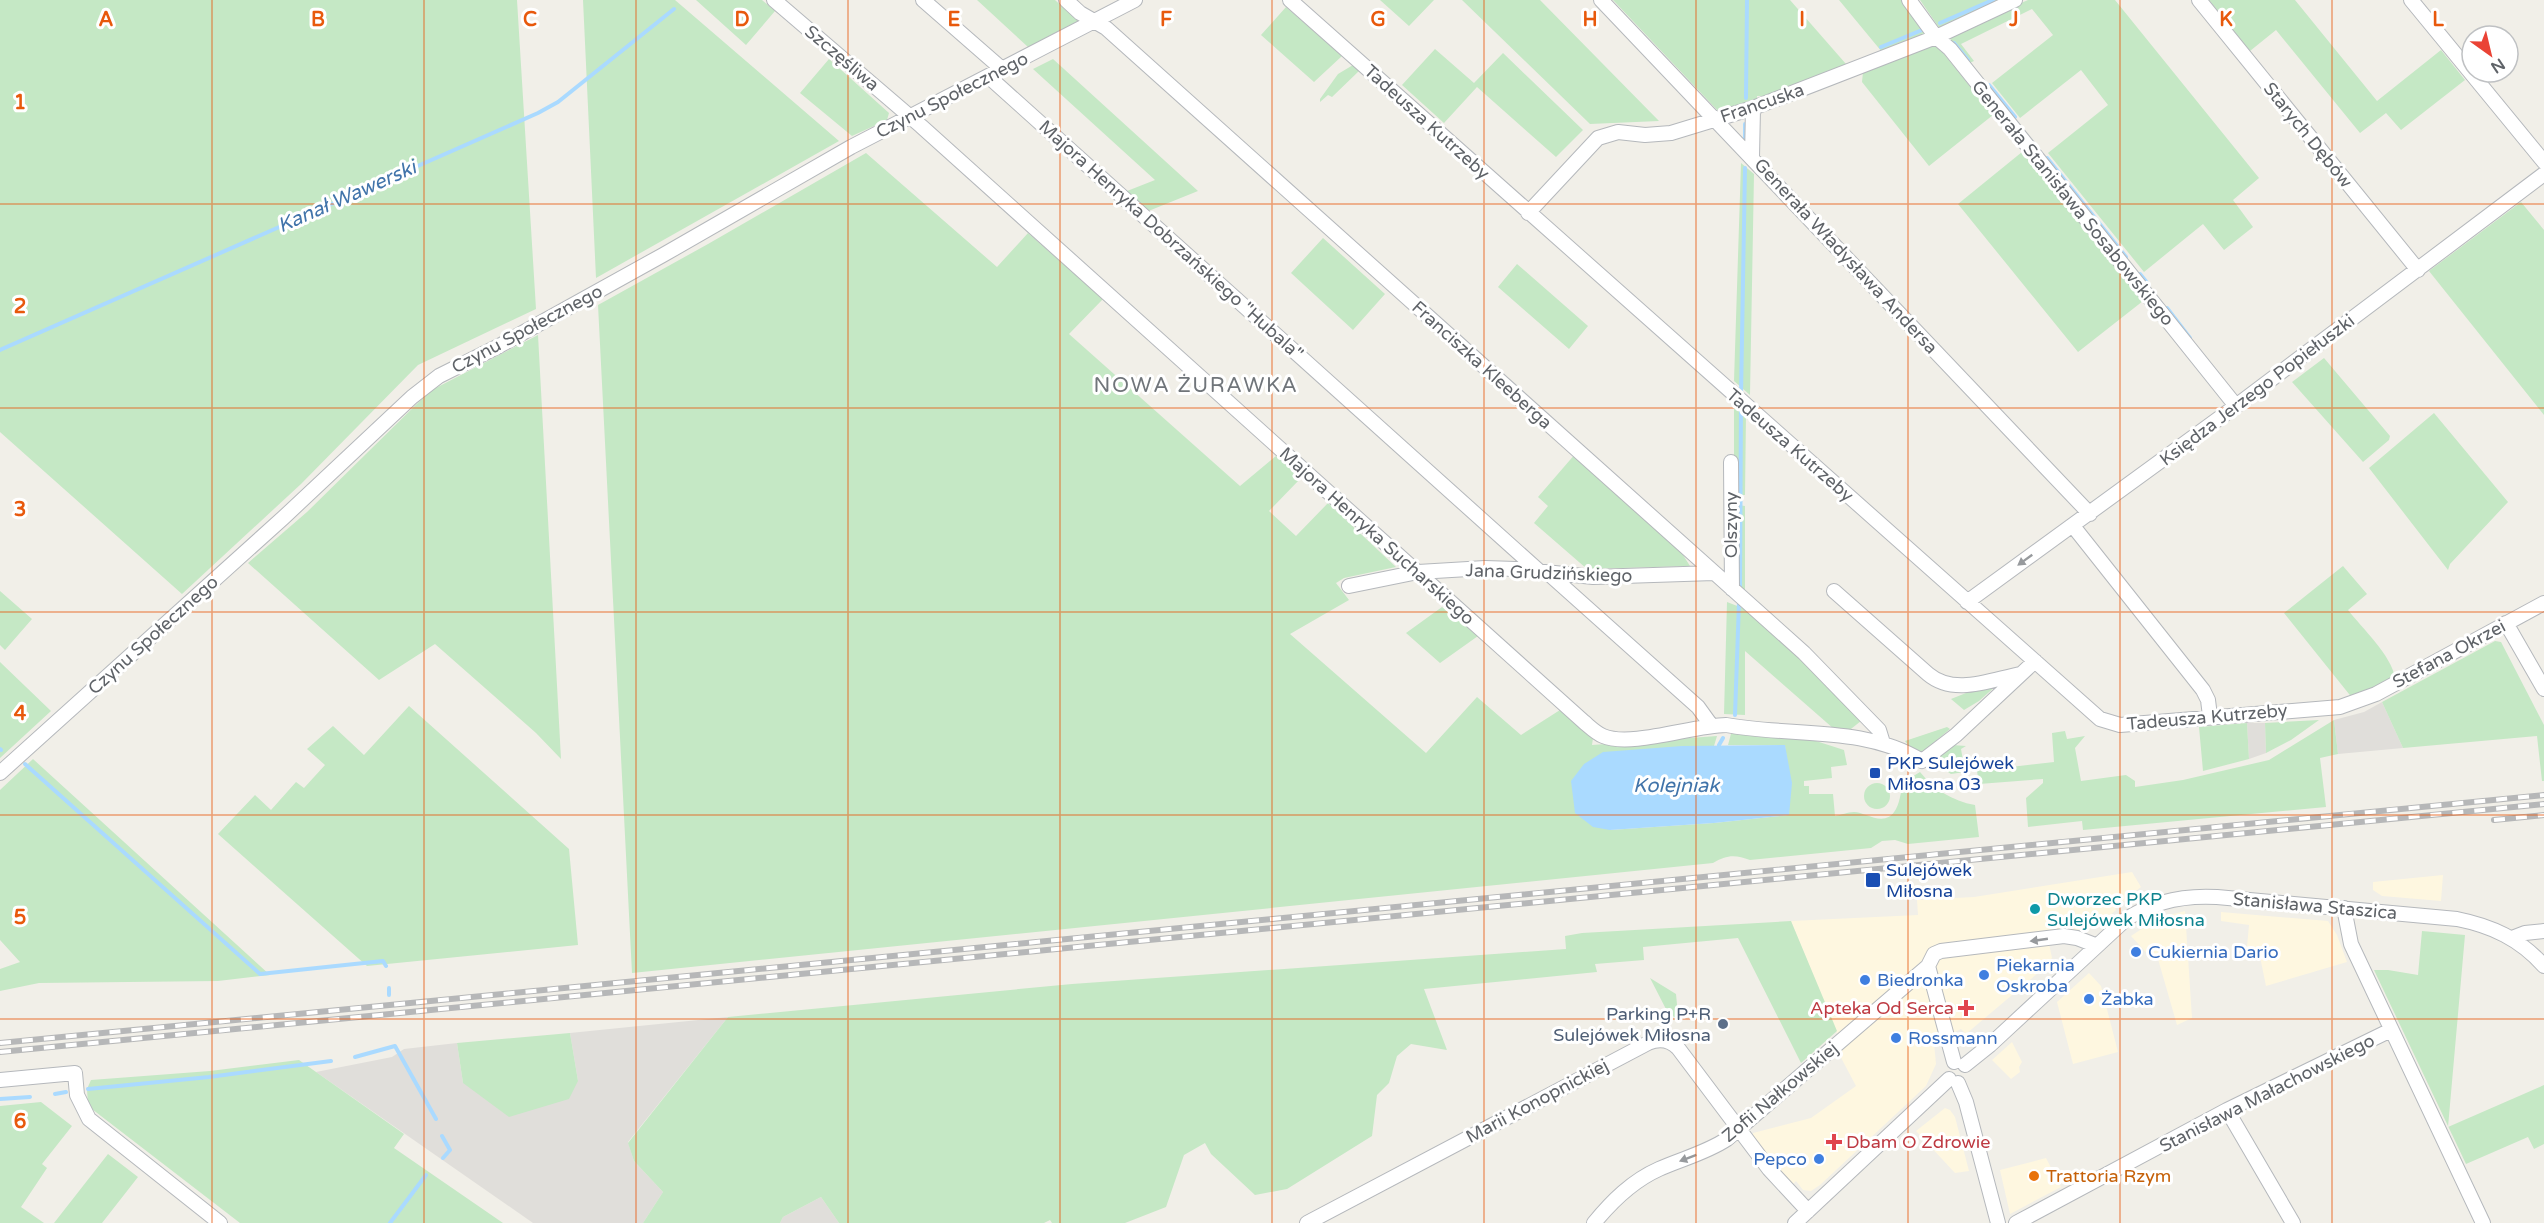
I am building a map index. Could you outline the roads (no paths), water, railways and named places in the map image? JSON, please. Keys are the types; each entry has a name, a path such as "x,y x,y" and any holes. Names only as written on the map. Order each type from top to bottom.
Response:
{"street":[{"name":"Szczęśliwa","path":"774,0 910,116"},
{"path":"923,0 1002,69"},
{"name":"Franciszka Kleeberga","path":"1066,0 1106,28 1732,589 1830,679 1879,730 1883,743"},
{"name":"Czynu Społecznego","path":"0,773 283,518 412,397 440,376 556,314 851,147 1135,0"},
{"name":"Tadeusza Kutrzeby","path":"1290,0 2095,716 2106,722 2120,725 2354,704"},
{"name":"Generała Władysława Andersa","path":"1601,0 2090,514"},
{"name":"Generała Stanisława Sosabowskiego","path":"1909,0 1936,37 1950,49 2236,406"},
{"name":"Francuska","path":"1528,213 1598,138 1618,132 1645,135 1671,133 1753,108 1936,37 2015,0"},
{"name":"Starych Dębów","path":"2199,0 2418,270"},
{"path":"2411,0 2544,162"},
{"name":"Majora Henryka Dobrzańskiego \"Hubala\"","path":"989,77 1544,573 1698,707 1711,725"},
{"path":"1752,157 1753,108"},
{"name":"Majora Henryka Sucharskiego","path":"910,116 1584,722 1605,737 1640,738 1711,725 1856,738 1883,743 1922,761 1956,735 2020,674"},
{"name":"Księdza Jerzego Popiełuszki","path":"1967,602 2236,406 2544,174"},
{"name":"Olszyny","path":"1731,462 1732,589"},
{"path":"2073,526 2203,690 2210,716"},
{"name":"Jana Grudzińskiego","path":"1349,586 1418,572 1485,568 1593,577 1714,573"},
{"path":"1834,591 1928,674 1943,684 1959,686 2020,674 2035,661"},
{"name":"Stefana Okrzei","path":"2354,704 2544,603"},
{"path":"2506,623 2544,689"},
{"name":"Stanisława Staszica","path":"1959,1063 1990,1045 2095,945 2133,915 2158,903 2183,897 2217,897 2457,919 2484,925 2512,938 2544,964"},
{"path":"2344,908 2351,944 2482,1223"},
{"path":"2512,938 2525,933 2544,931"},
{"name":"Zofii Nałkowskiej","path":"1594,1223 1612,1202 1637,1182 1658,1170 1715,1147 1739,1129 1928,966 1931,956 1941,951 2064,936 2095,945"},
{"path":"1795,1223 1953,1081 1964,1080 1967,1074 1959,1063 1928,966"},
{"name":"Stanisława Małachowskiego","path":"2016,1223 2227,1110 2391,1030"},
{"name":"Marii Konopnickiej","path":"1307,1223 1657,1040 1667,1040 1678,1047 1770,1169 1808,1211"},
{"path":"0,1080 75,1073 77,1095 89,1119 220,1223"},
{"path":"1953,1081 1966,1102 1998,1223"},
{"path":"2227,1110 2288,1221"}],"water":[{"name":"Kolejniak","path":"1785,745 1792,783 1789,815 1610,830 1593,827 1575,813 1571,781 1584,764 1603,752 1682,746"}],"waterway":[{"path":"1746,98 1747,0"},
{"path":"1940,23 1993,0"},
{"name":"Kanał Wawerski","path":"0,350 538,113 558,102 674,9"},
{"path":"1881,47 1922,30"},
{"path":"1954,43 1968,60"},
{"path":"1989,85 2015,117"},
{"path":"1745,124 1745,138"},
{"path":"2047,158 2126,257"},
{"path":"1741,396 1745,168"},
{"path":"2140,274 2149,285"},
{"path":"2167,308 2190,338"},
{"path":"1740,589 1741,404"},
{"path":"1735,715 1739,602"},
{"path":"1719,745 1723,738"},
{"path":"25,764 260,974 383,961 386,966"},
{"path":"389,988 389,995"},
{"path":"355,1057 395,1046 436,1119"},
{"path":"88,1089 209,1077 331,1061"},
{"path":"55,1094 66,1092"},
{"path":"0,1099 30,1097"},
{"path":"442,1136 450,1150 443,1158"},
{"path":"390,1223 426,1175"}],"railway":[{"path":"0,1043 2544,795"},
{"path":"0,1052 2544,804"},
{"path":"2494,820 2544,815"}],"place":[{"name":"PKP Sulejówek Miłosna 03","path":"1875,773"},
{"name":"Sulejówek Miłosna","path":"1873,880"},
{"name":"Dworzec PKP Sulejówek Miłosna","path":"2035,909"},
{"name":"Cukiernia Dario","path":"2136,952"},
{"name":"Piekarnia Oskroba","path":"1984,975"},
{"name":"Biedronka","path":"1865,980"},
{"name":"Żabka","path":"2089,999"},
{"name":"Apteka Od Serca","path":"1966,1008"},
{"name":"Parking P+R Sulejówek Miłosna","path":"1723,1024"},
{"name":"Rossmann","path":"1896,1038"},
{"name":"Dbam O Zdrowie","path":"1834,1142"},
{"name":"Pepco","path":"1819,1159"},
{"name":"Trattoria Rzym","path":"2034,1176"}],"district":[{"name":"NOWA ŻURAWKA","path":"1196,385"}]}
